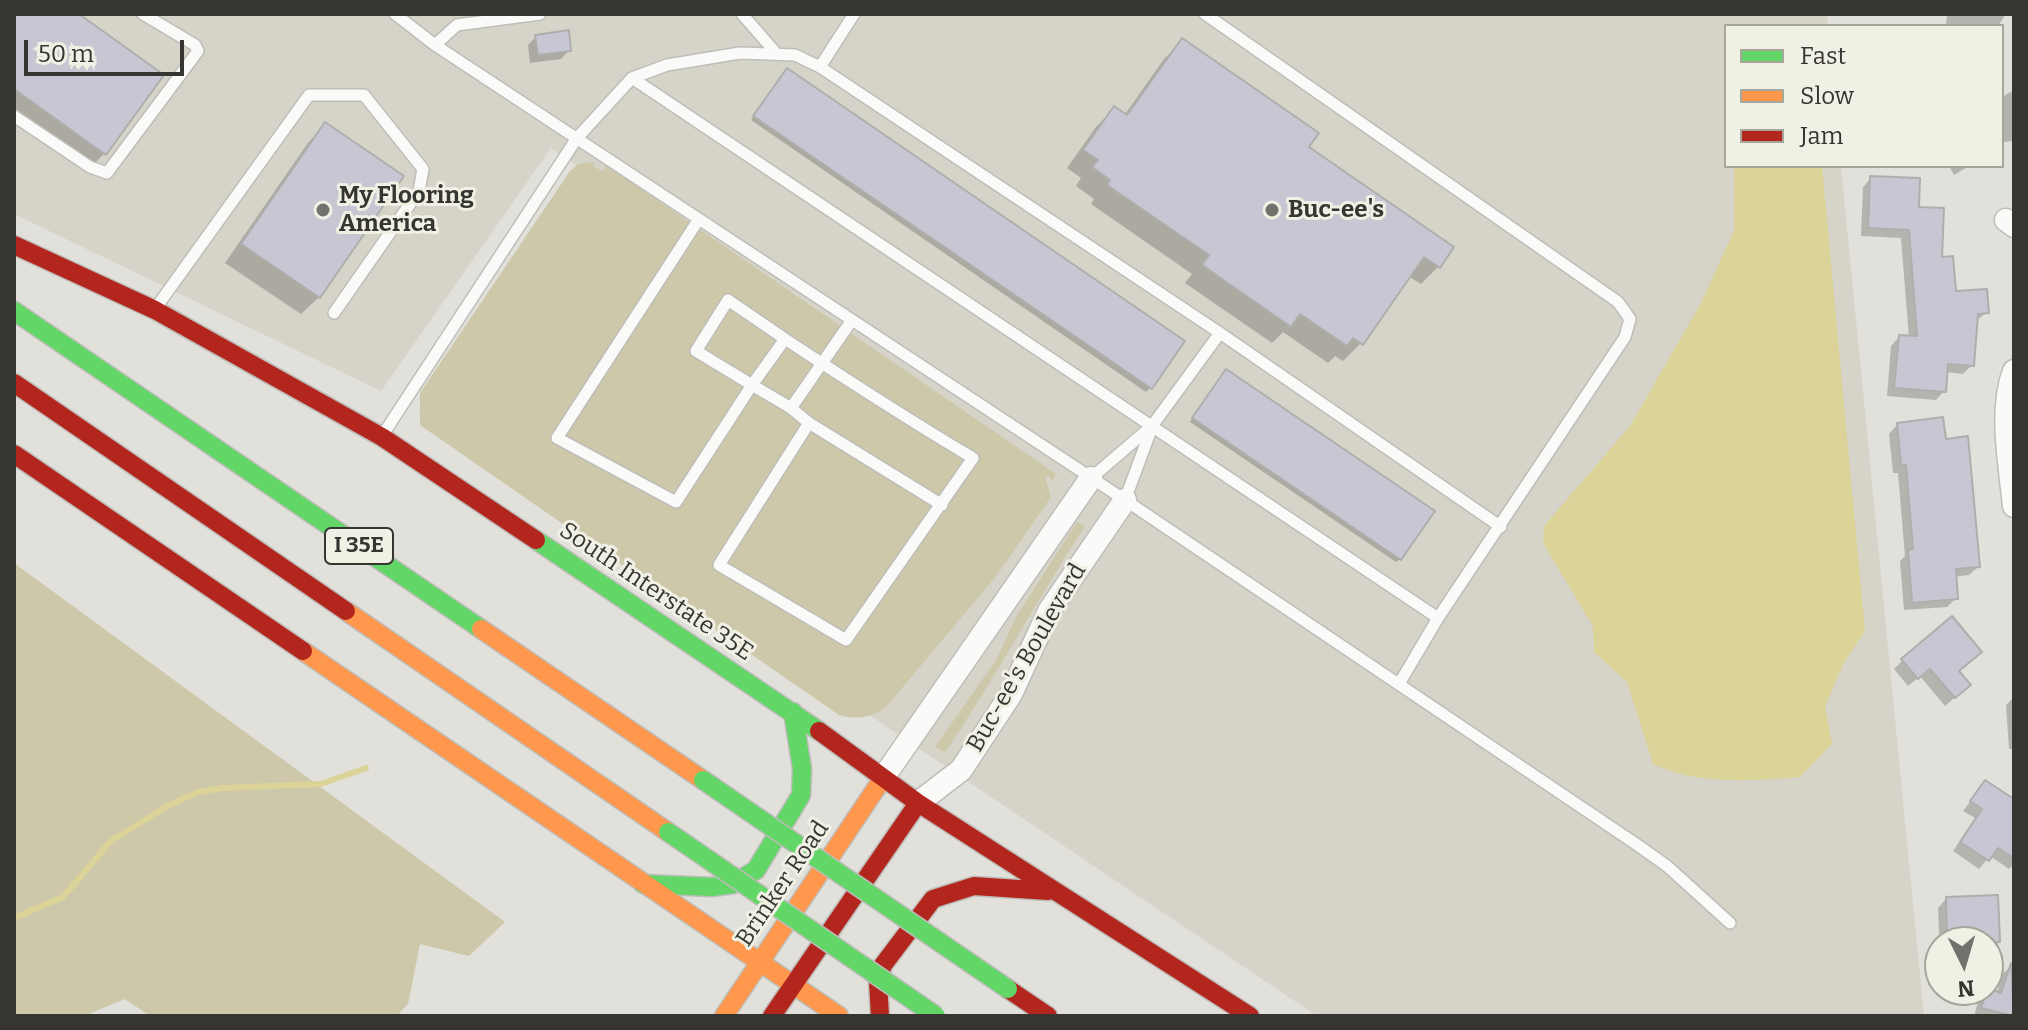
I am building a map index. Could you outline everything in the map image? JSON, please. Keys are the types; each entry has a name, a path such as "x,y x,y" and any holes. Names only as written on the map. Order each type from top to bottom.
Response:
{"main road":[{"name":"South Interstate 35E","path":"14,245 155,310 382,437 793,712 918,803 1250,1016"},
{"name":"I 35E","path":"14,311 1048,1016"},
{"name":"I 35E","path":"14,383 936,1016"},
{"path":"14,454 839,1016"},
{"path":"641,884 712,887 733,884 756,870 801,795 802,769 793,712"},
{"name":"Brinker Road","path":"724,1016 883,778"},
{"path":"772,1016 918,803"},
{"path":"880,1016 878,968 930,900 951,890 982,885 1054,891"}],"street":[{"path":"2014,371 2009,389 2006,432 2014,506"},
{"name":"Buc-ee's Boulevard","path":"883,778 1091,478"},
{"name":"Buc-ee's Boulevard","path":"918,803 961,770 1011,694 1049,611 1125,500"}],"lane":[{"path":"14,116 90,167 107,173 198,51 195,45 143,14"},
{"path":"395,14 435,45 1125,500 1667,866 1730,923"},
{"path":"435,45 457,25 540,14"},
{"path":"742,14 776,53"},
{"path":"820,67 854,14"},
{"path":"1205,14 1618,302 1630,319 1625,337 1438,618 1399,684"},
{"path":"382,437 577,138 632,78 667,65 740,53 776,53 795,55 820,67 1220,333 1501,527"},
{"path":"632,78 1438,618"},
{"path":"155,310 309,95 364,95 423,169 419,191 334,313"},
{"path":"699,219 557,438 676,502 785,339"},
{"path":"809,423 719,565 846,640 942,505 973,458 881,404 728,300 696,351 942,505"},
{"path":"791,408 852,320"},
{"path":"1091,478 1152,426 1220,333"},
{"path":"1125,500 1152,426"}],"shaded area":[{"path":"14,14 1827,14 1828,24 1724,24 1724,168 1841,168 1924,1016 1317,1016 418,412 576,165 551,148 381,391 14,214"},
{"path":"594,162 594,167 603,171 606,165 1056,474 1051,482 1050,476 1045,477 1051,497 997,575 881,711 863,717 839,715 420,425 420,393 570,171 579,164"},
{"path":"1734,168 1822,168 1865,631 1844,663 1825,706 1832,744 1800,777 1744,780 1706,778 1670,771 1653,764 1627,682 1594,652 1593,626 1543,543 1544,526 1630,426 1701,303 1734,231"},
{"path":"1077,522 1085,526 981,696 945,752 935,747 996,660 1016,617"},
{"path":"14,563 505,922 469,956 420,944 408,1004 397,1016 150,1016 125,999 84,1016 14,1016"}],"building":[{"path":"14,14 79,14 164,75 106,155 14,89"},
{"path":"569,30 571,51 538,55 535,35"},
{"name":"Buc-ee's","path":"1182,38 1319,133 1309,147 1454,247 1440,268 1424,257 1363,345 1353,338 1347,346 1300,314 1291,327 1202,265 1209,255 1107,185 1110,180 1092,167 1098,160 1083,150 1114,106 1127,115"},
{"path":"787,68 1185,341 1152,389 753,116"},
{"name":"My Flooring America","path":"325,122 404,176 320,298 241,244"},
{"path":"1870,176 1920,178 1919,207 1944,208 1942,257 1953,256 1956,291 1987,289 1989,313 1978,314 1974,366 1948,364 1946,392 1894,388 1899,335 1917,336 1909,230 1868,228"},
{"path":"1226,369 1435,511 1401,560 1192,418"},
{"path":"1943,417 1946,439 1968,436 1980,567 1956,569 1958,599 1912,603 1908,550 1913,549 1906,465 1901,465 1897,423"},
{"path":"1952,616 1982,652 1959,671 1971,685 1955,698 1930,669 1918,679 1901,659"},
{"path":"1985,780 2014,799 2014,858 1998,848 1989,861 1960,842 1982,809 1970,801"},
{"path":"1998,895 1999,926 1947,926 1946,897"},
{"path":"2011,963 2014,1016 1981,1008 2004,1006 2004,984"}],"waterway":[{"path":"14,918 63,897 112,840 171,804 199,792 222,788 321,784 366,768"}],"traffic: fast":[{"path":"14,311 481,629"},
{"path":"536,540 819,731"},
{"path":"643,884 712,887 733,884 756,870 801,795 802,769 793,712"},
{"path":"703,780 1008,989"},
{"path":"668,832 936,1016"}],"traffic: slow":[{"path":"346,611 668,832"},
{"path":"481,629 703,780"},
{"path":"303,651 839,1016"},
{"path":"724,1016 883,778"}],"traffic: jam":[{"path":"14,245 155,310 382,437 536,540"},
{"path":"14,383 346,611"},
{"path":"14,454 303,651"},
{"path":"819,731 918,803 1250,1016"},
{"path":"772,1016 918,803"},
{"path":"880,1016 878,982 883,965 933,899 974,886 1048,891"},
{"path":"1008,989 1048,1016"}],"place":[{"name":"My Flooring America","path":"323,210"},
{"name":"Buc-ee's","path":"1272,210"}]}
